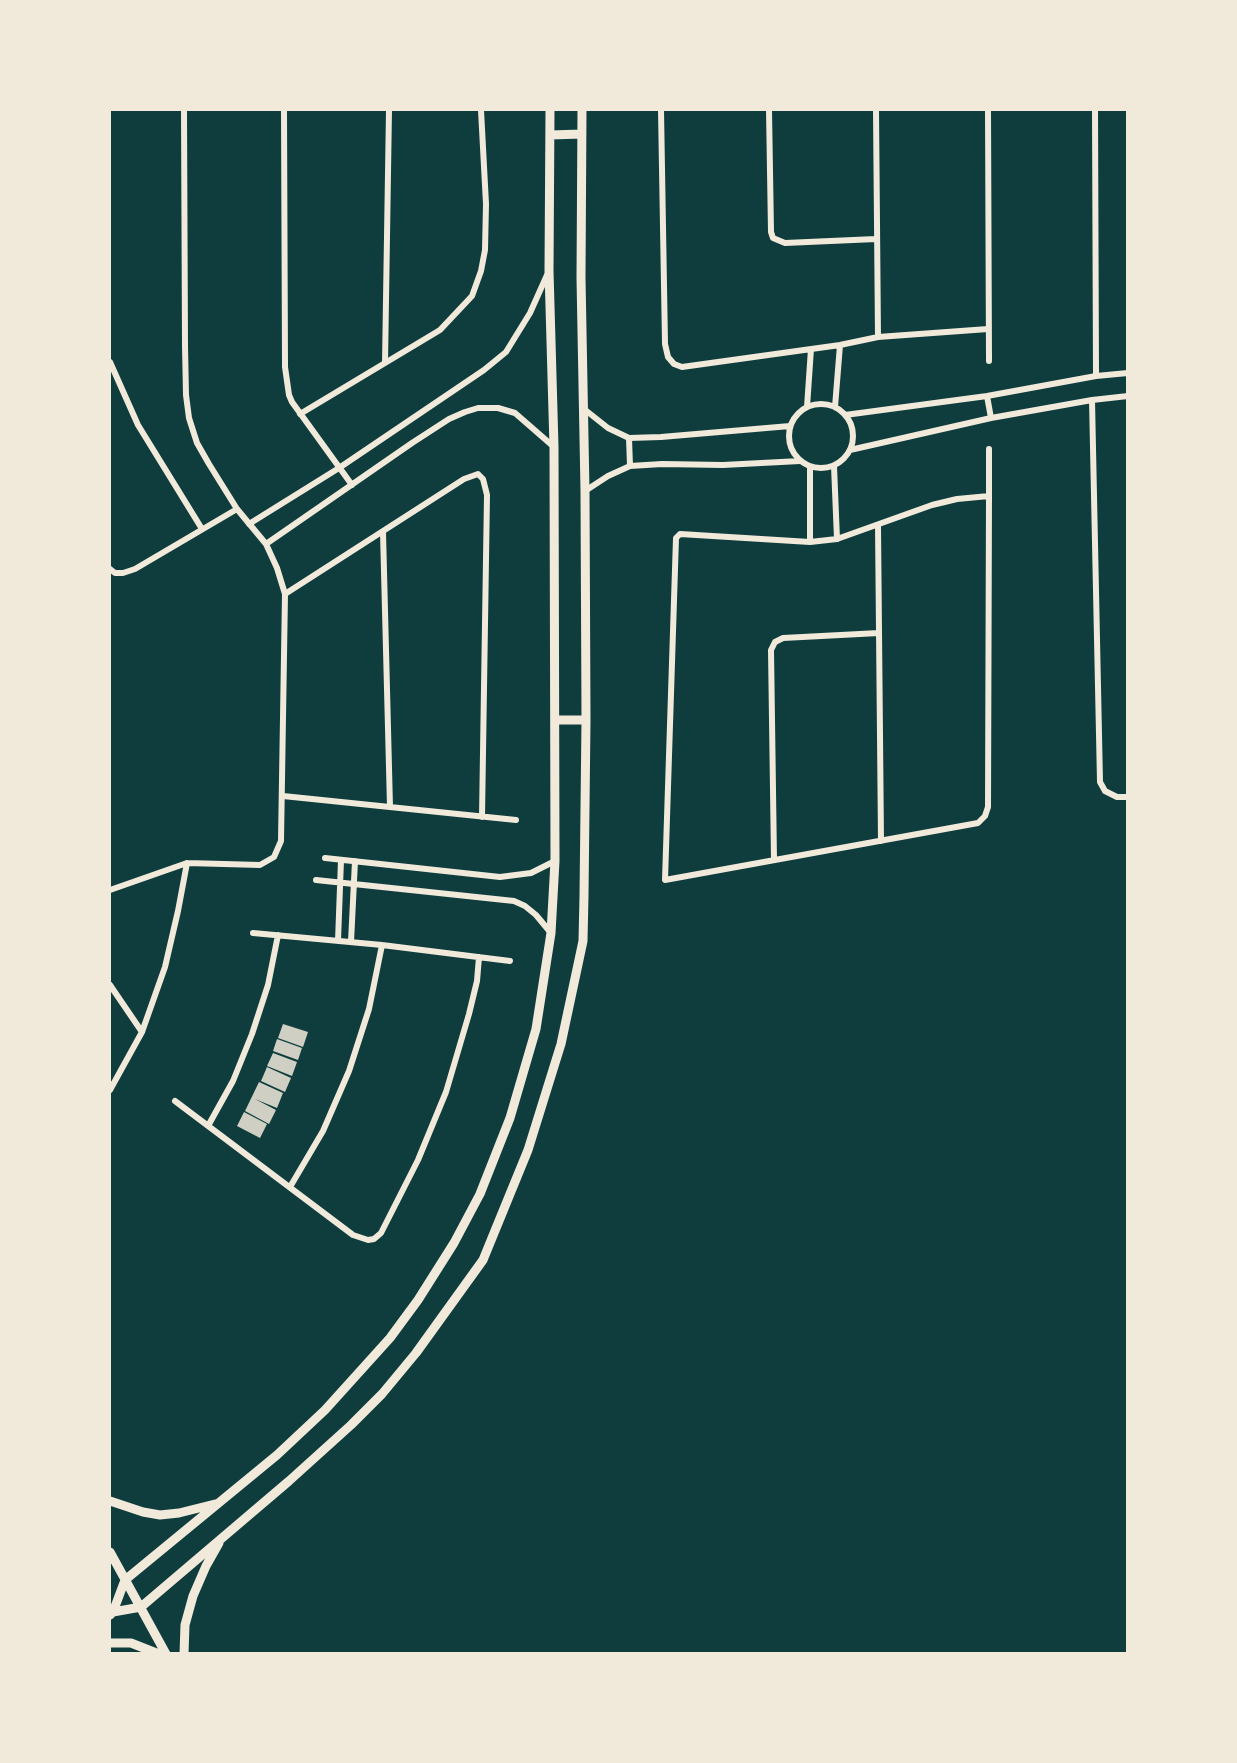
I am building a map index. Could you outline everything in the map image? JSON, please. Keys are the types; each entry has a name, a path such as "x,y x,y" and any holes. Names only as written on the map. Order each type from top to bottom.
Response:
{"street":[{"path":"110,890 187,863 260,865 274,857 281,841 285,594 266,544 237,509 209,464 197,443 189,418 185,346 184,110"},
{"path":"284,110 285,367 289,395 300,414 352,485"},
{"path":"385,363 389,110"},
{"path":"300,414 440,330 472,296 481,271 485,250 486,204 481,110"},
{"path":"111,1613 125,1580 277,1455 325,1410 390,1338 418,1300 454,1243 480,1194 510,1118 536,1029 551,933 555,861 554,447 549,271 550,110"},
{"path":"111,1613 141,1607 289,1481 382,1394 416,1353 483,1260 528,1150 561,1044 582,941 586,720 581,278 582,110"},
{"path":"661,110 665,344 668,357 674,364 682,367 878,338 988,329"},
{"path":"769,110 771,232 777,241 785,243 876,239"},
{"path":"876,110 878,338"},
{"path":"988,110 988,361"},
{"path":"1095,110 1096,376"},
{"path":"550,135 582,134"},
{"path":"249,524 339,468 507,352 530,313 549,271"},
{"path":"835,407 840,345"},
{"path":"807,407 811,349"},
{"path":"110,362 138,426 202,529"},
{"path":"845,415 987,396 1096,376 1128,373"},
{"path":"987,396 991,418"},
{"path":"850,450 991,418 1128,396"},
{"path":"1092,400 1100,782 1105,791 1117,797 1128,797"},
{"path":"821,404 835,407 845,415 852,426 850,450 844,459 834,466 822,469 810,467 792,451 789,439 790,426 797,415 807,407 821,404"},
{"path":"266,544 449,419 478,408 498,408 515,413 554,447"},
{"path":"584,409 608,428 629,438 661,438 790,426"},
{"path":"629,438 630,466"},
{"path":"988,449 989,496 988,807 985,816 978,823 665,880 675,545 680,534 810,542 837,539 932,505 957,499 989,496"},
{"path":"585,491 608,476 630,466 723,465 800,460"},
{"path":"834,466 837,539"},
{"path":"810,467 810,542"},
{"path":"285,594 464,479 474,474 478,474 483,479 487,495 482,817"},
{"path":"110,569 115,573 123,573 135,569 237,509"},
{"path":"878,525 881,841"},
{"path":"383,532 390,807"},
{"path":"774,860 771,650 775,642 783,638 879,633"},
{"path":"555,720 586,720"},
{"path":"283,796 516,820"},
{"path":"325,858 500,877 531,873 555,861"},
{"path":"338,941 341,860"},
{"path":"351,942 355,861"},
{"path":"110,1090 142,1032 165,968 187,863"},
{"path":"316,880 514,901 536,915 551,933"},
{"path":"253,933 382,945 510,961"},
{"path":"208,1126 233,1081 252,1034 268,985 278,935"},
{"path":"290,1187 323,1131 349,1071 369,1009 382,945"},
{"path":"175,1101 353,1235 368,1240 374,1239 381,1233 418,1160 446,1092 469,1014 477,981 479,957"},
{"path":"110,986 142,1032"},
{"path":"110,1501 125,1508 160,1515 197,1510 220,1502"},
{"path":"184,1653 185,1625 193,1596 223,1536"},
{"path":"110,1552 166,1653"},
{"path":"110,1642 131,1644 159,1653"}],"building":[{"path":"283,1024 308,1032 303,1047 278,1038"},
{"path":"277,1039 302,1048 298,1060 273,1051"},
{"path":"273,1053 297,1062 292,1076 267,1066"},
{"path":"267,1067 291,1078 285,1092 261,1081"},
{"path":"259,1082 283,1093 277,1108 255,1099 276,1110 269,1124 245,1111"},
{"path":"244,1112 267,1124 260,1138 237,1126"}]}
